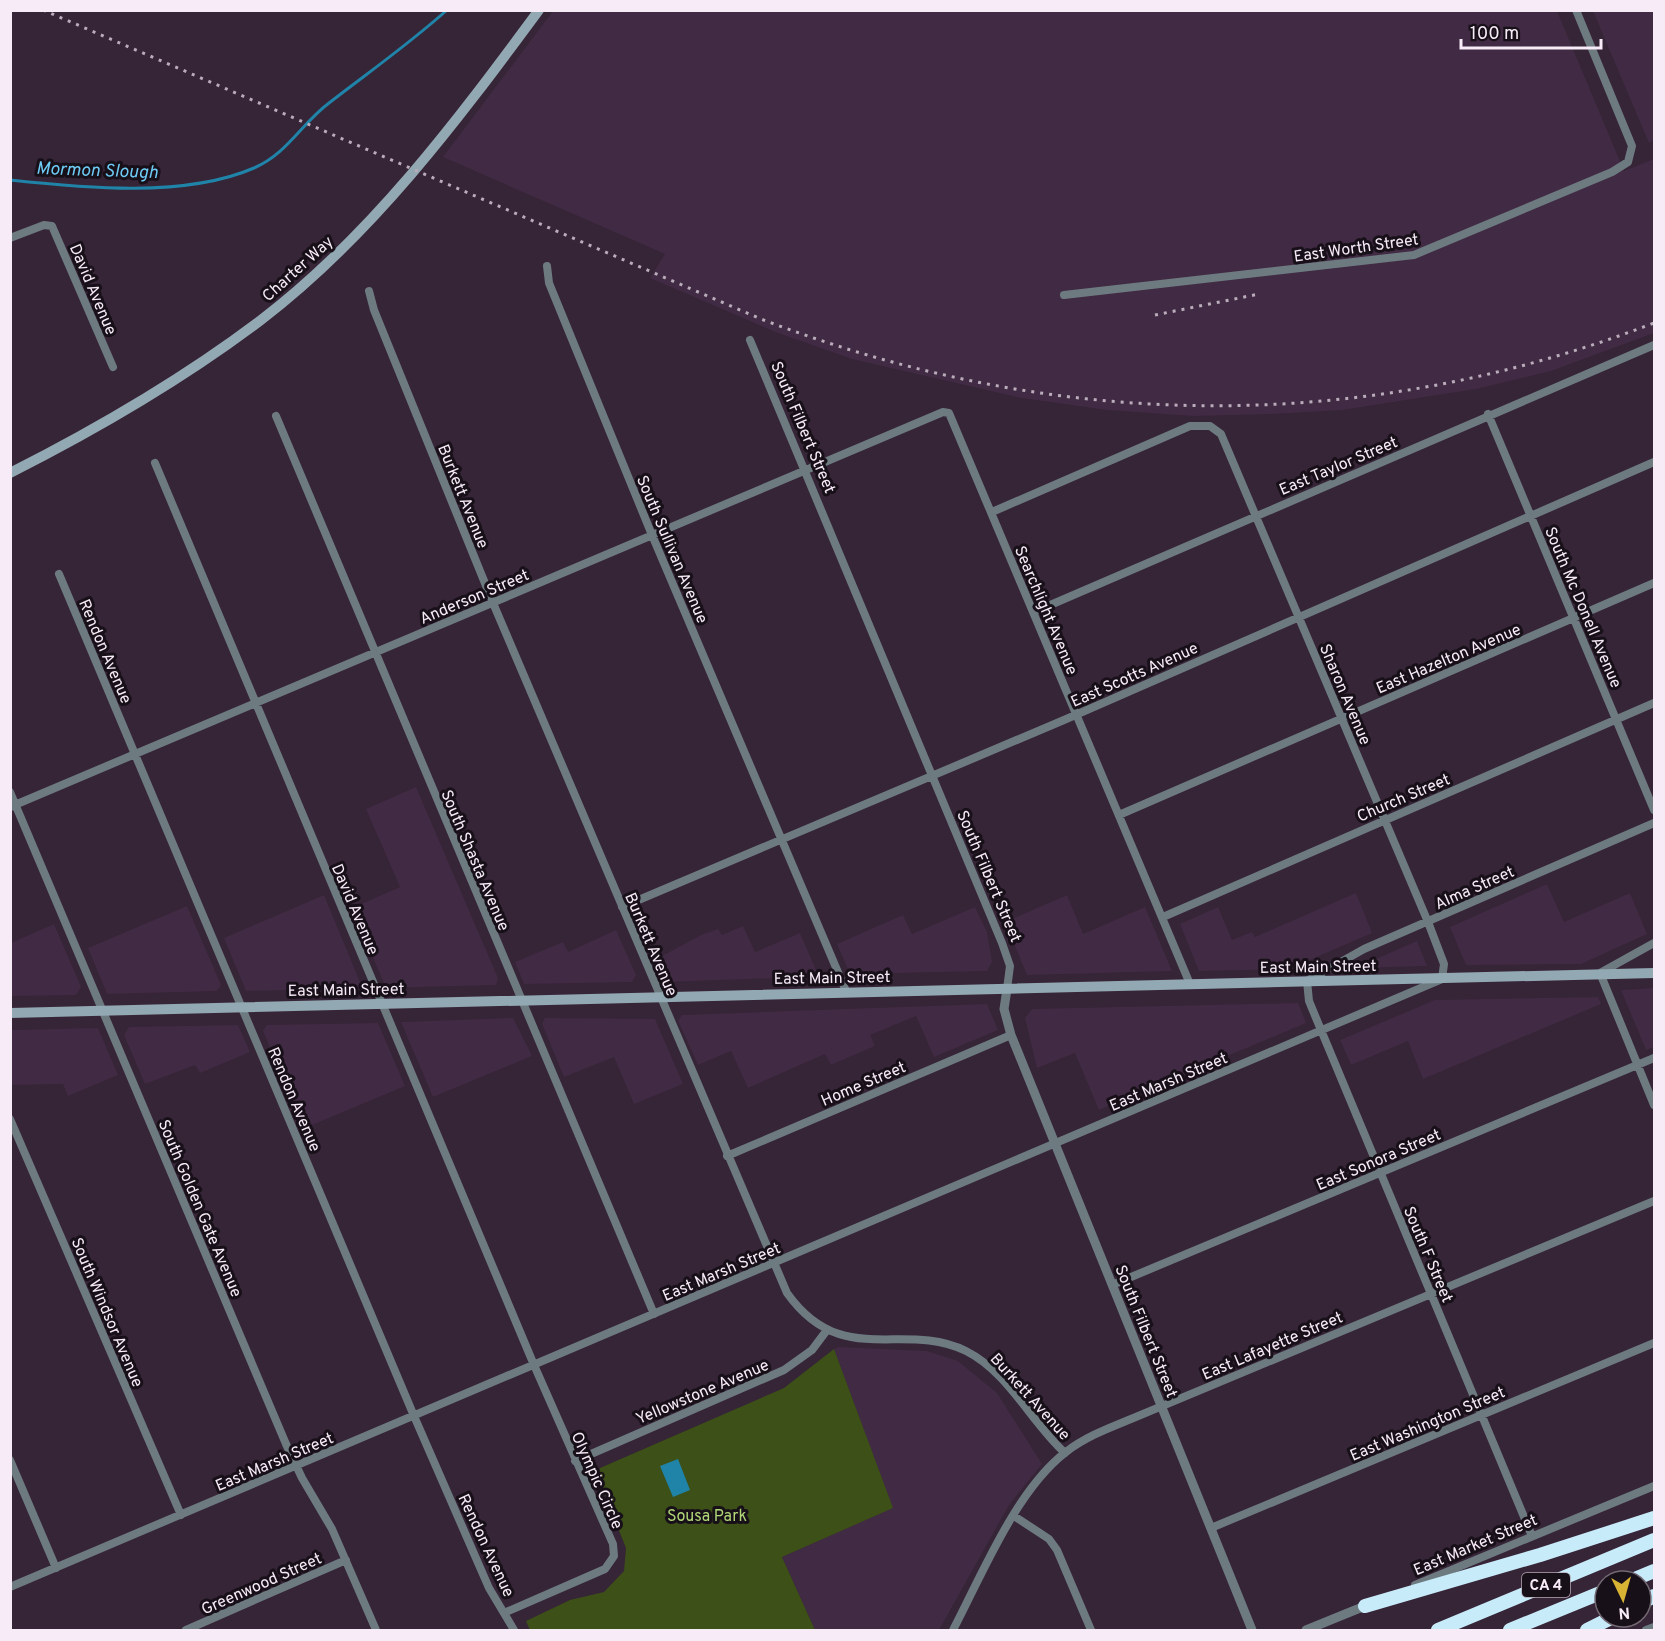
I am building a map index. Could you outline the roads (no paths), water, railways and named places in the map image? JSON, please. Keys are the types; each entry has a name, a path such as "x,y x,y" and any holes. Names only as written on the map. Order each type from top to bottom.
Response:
{"highway":[{"path":"1365,1606 1654,1518"},
{"name":"CA 4","path":"1438,1630 1654,1540"},
{"name":"CA 4","path":"1510,1630 1593,1596"}],"main road":[{"name":"Charter Way","path":"10,472 84,436 154,396 262,319 292,294 404,183 449,130 539,10"},
{"name":"East Main Street","path":"10,1013 1654,973"}],"street":[{"name":"East Worth Street","path":"1064,295 1414,255 1612,172 1628,162 1630,140 1576,10"},
{"name":"David Avenue","path":"10,238 48,225 56,232 113,367"},
{"name":"South Sullivan Avenue","path":"546,267 549,284 652,535 846,992"},
{"name":"Burkett Avenue","path":"369,291 378,321 622,908 772,1263 794,1302 827,1330 864,1340 939,1343 965,1350 992,1369 1050,1439 1065,1453"},
{"name":"South Filbert Street","path":"750,340 1002,943 1010,966 1004,1009 1011,1035 1252,1630"},
{"name":"East Taylor Street","path":"1034,612 1488,414 1654,345"},
{"name":"Anderson Street","path":"13,806 943,412 949,413"},
{"name":"Searchlight Avenue","path":"949,413 1190,984"},
{"name":"South Mc Donell Avenue","path":"1488,414 1654,810"},
{"name":"South Shasta Avenue","path":"276,416 654,1314"},
{"name":"Sharon Avenue","path":"992,512 1190,426 1210,426 1221,434 1428,921 1444,964 1442,979"},
{"name":"East Scotts Avenue","path":"622,908 1077,714 1654,462"},
{"name":"David Avenue","path":"156,463 255,704 534,1365"},
{"name":"Rendon Avenue","path":"59,574 414,1416 489,1588 514,1630"},
{"name":"East Hazelton Avenue","path":"1119,815 1654,583"},
{"name":"Church Street","path":"1162,917 1654,703"},
{"name":"South Golden Gate Avenue","path":"10,792 13,806 296,1466 346,1560 376,1630"},
{"name":"Alma Street","path":"1307,981 1364,949 1654,823"},
{"path":"1654,943 1600,973 1654,1105"},
{"name":"East Marsh Street","path":"10,1587 1442,979"},
{"name":"South F Street","path":"1307,981 1309,1001 1533,1536"},
{"name":"Home Street","path":"727,1156 1011,1035"},
{"name":"East Sonora Street","path":"1112,1285 1654,1058"},
{"name":"South Windsor Avenue","path":"10,1119 181,1515"},
{"name":"East Lafayette Street","path":"952,1630 1028,1492 1065,1453 1110,1427 1654,1201"},
{"name":"Yellowstone Avenue","path":"575,1461 784,1370 812,1350 827,1330"},
{"name":"East Washington Street","path":"1210,1528 1654,1343"},
{"name":"Olympic Circle","path":"504,1613 560,1587 599,1573 608,1567 614,1556 613,1544 534,1365"},
{"path":"10,1460 56,1568"},
{"name":"East Market Street","path":"1306,1630 1654,1486"},
{"path":"1014,1516 1042,1534 1057,1550 1091,1630"},
{"name":"Greenwood Street","path":"186,1630 346,1560"},
{"path":"1646,1630 1654,1627"}],"water":[{"path":"678,1459 690,1490 673,1497 660,1466"}],"waterway":[{"name":"Mormon Slough","path":"10,180 102,188 166,187 197,184 254,168 276,155 319,111 447,10"}],"railway":[{"path":"43,10 761,319 872,356 983,383 1095,400 1208,406 1320,401 1432,386 1543,360 1654,323"},
{"path":"1155,315 1259,294"}],"park label":[{"name":"Sousa Park","path":"707,1515"}]}
